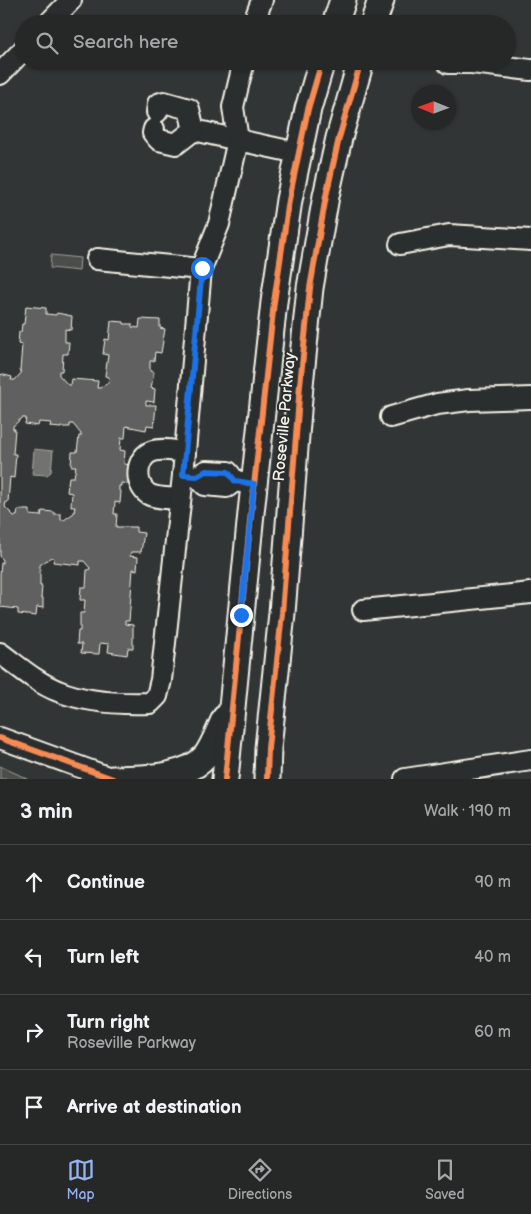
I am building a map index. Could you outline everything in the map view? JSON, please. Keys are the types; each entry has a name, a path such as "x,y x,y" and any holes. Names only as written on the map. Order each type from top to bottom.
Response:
{"main road":[{"path":"338,15 343,0"},
{"path":"376,15 381,0"},
{"name":"Roseville Parkway","path":"225,779 232,704 245,482 289,200 308,109 319,70"},
{"name":"Roseville Parkway","path":"267,779 268,748 283,604 300,385 310,288 326,196 339,138 358,70"},
{"path":"114,779 177,777 192,769 206,757 232,704"}],"street":[{"path":"57,15 71,0"},
{"path":"256,15 262,0"},
{"path":"0,74 15,58"},
{"path":"516,68 531,70"},
{"path":"0,653 38,680 58,691 125,704 150,703 157,696 161,680 180,499 190,476 185,452 202,268 219,224 238,140 234,107 242,70"},
{"path":"164,102 189,109 194,130 176,144 159,140 153,133 158,104 164,102"},
{"path":"194,130 298,153"},
{"path":"400,244 449,235 531,240"},
{"path":"97,259 202,268"},
{"path":"391,418 437,404 469,400 531,398"},
{"path":"180,499 163,498 149,494 140,485 138,473 144,456 152,451 185,452"},
{"path":"190,476 206,471 228,472 245,482"},
{"path":"364,610 531,593"},
{"path":"0,738 114,779"},
{"path":"405,779 531,760"}],"shaded area":[{"path":"51,255 80,258 79,271 50,268"},
{"path":"34,449 53,451 51,472 47,475 32,474"},
{"path":"0,766 28,779 0,779"}],"building":[{"path":"26,306 46,308 46,314 56,315 57,313 72,316 71,330 65,329 65,342 69,342 68,354 63,354 62,371 59,371 59,375 68,385 70,385 71,379 98,381 97,388 108,383 109,377 105,376 108,355 103,354 105,339 109,340 111,321 132,324 132,327 139,328 140,319 160,320 160,328 165,329 161,353 155,352 154,361 150,361 150,371 154,372 151,388 155,389 154,402 146,401 146,405 156,405 154,426 147,425 146,430 126,426 125,438 121,438 120,450 125,451 124,464 133,465 132,484 121,483 121,486 119,486 119,491 121,491 120,503 115,502 114,514 117,514 116,527 136,527 136,532 144,533 141,552 131,552 130,556 138,557 137,570 133,569 129,621 125,621 125,624 133,625 133,648 128,648 127,655 108,652 109,644 100,643 99,654 81,653 82,644 77,644 78,631 80,631 80,613 84,613 85,600 80,600 81,587 86,587 87,570 90,568 84,561 80,561 80,565 53,562 54,558 51,557 40,565 43,608 37,607 36,616 18,614 18,609 0,607 0,574 3,560 0,556 0,374 12,377 11,380 15,380 22,372 20,371 22,345 18,344 19,332 21,332 22,324 24,324","holes":["22,418 26,418 25,424 38,426 39,422 51,423 50,427 61,428 70,427 70,424 73,424 81,434 79,436 77,452 72,452 71,466 76,466 74,477 69,477 67,492 72,493 71,506 75,507 74,513 64,520 61,520 61,514 42,511 41,516 30,515 30,510 18,510 17,516 14,516 5,507 6,502 8,502 10,477 14,478 16,454 13,454 15,429 13,429 13,426"]}],"cycle path":[{"path":"225,779 274,302 289,200 308,109 319,70"},
{"path":"267,779 268,748 282,613 300,385 310,288 326,196 339,138 358,70"},
{"path":"0,738 113,779"}],"route":[{"path":"202,268 183,475 197,476 206,471 228,472 235,481 254,484 241,615"}]}
